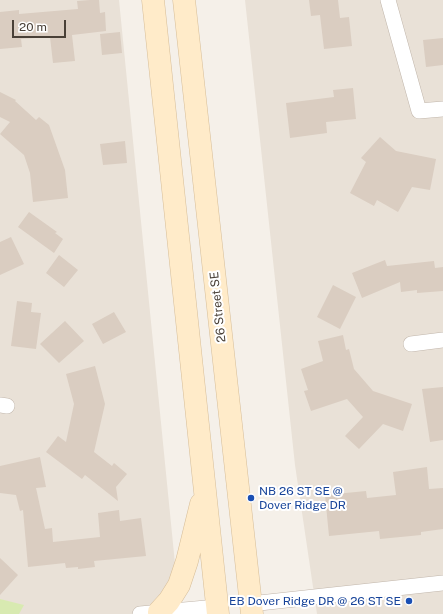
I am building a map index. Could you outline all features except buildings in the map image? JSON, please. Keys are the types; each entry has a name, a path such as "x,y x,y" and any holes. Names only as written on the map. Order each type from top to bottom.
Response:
{"street":[{"path":"153,0 218,611"},
{"name":"26 Street SE","path":"184,0 251,609"},
{"path":"388,0 419,111 443,109"},
{"path":"411,344 443,340"},
{"path":"150,613 169,601 179,585 187,561 205,490"},
{"path":"150,613 251,609 443,583"}],"shaded area":[{"path":"0,0 119,0 180,614 0,614"},
{"path":"245,0 443,0 443,614 317,614 295,465"}],"green space":[{"path":"0,599 24,605 19,614 0,614"}],"place":[{"name":"NB 26 ST SE @ Dover Ridge DR","path":"251,498"},
{"name":"EB Dover Ridge DR @ 26 ST SE","path":"409,601"}]}
